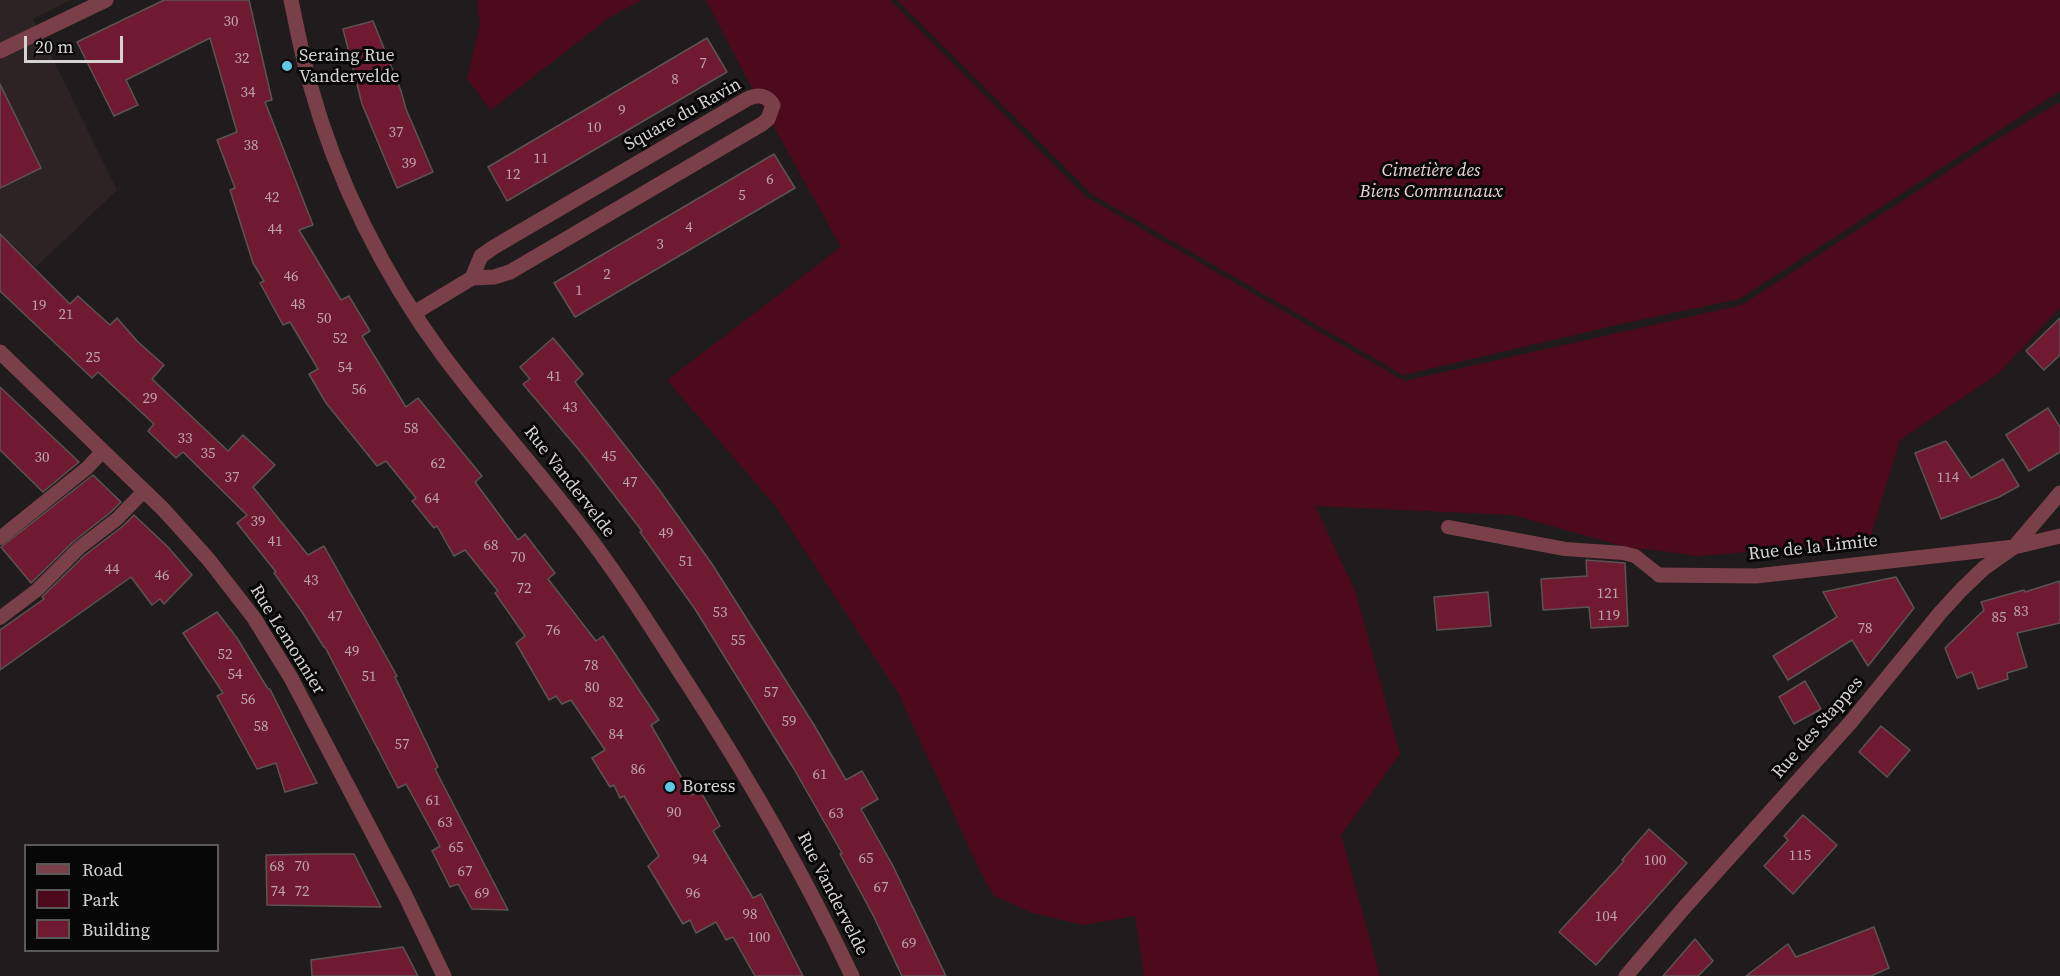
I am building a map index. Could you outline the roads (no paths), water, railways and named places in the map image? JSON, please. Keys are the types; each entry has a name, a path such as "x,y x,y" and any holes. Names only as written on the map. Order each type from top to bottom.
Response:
{"street":[{"path":"0,51 106,0"},
{"name":"Rue Vandervelde","path":"291,0 310,85 327,139 368,234 414,313 465,384 565,506 633,600 745,776 803,878 852,976"},
{"name":"Square du Ravin","path":"414,313 472,278 494,278 510,272 762,124 768,119 773,105 763,96 747,99 494,247 481,256 472,278"},
{"name":"Rue Lemonnier","path":"0,352 144,491 190,538 229,583 273,646 405,895 444,976"},
{"path":"2013,547 2060,493"},
{"name":"Rue des Stappes","path":"1626,976 1850,723 1940,613 1984,568 2013,547 2060,536"},
{"name":"Rue de la Limite","path":"1659,575 1756,576 2013,547"}],"lane":[{"path":"0,538 87,468 103,451"},
{"path":"0,618 37,590 79,548 117,519 144,491"},
{"name":"Rue de la Limite","path":"1448,527 1565,549 1623,553 1635,556 1659,575"}],"place":[{"name":"Seraing Rue Vandervelde","path":"287,66"},
{"name":"Boress","path":"670,787"}],"park label":[{"name":"Cimetière des Biens Communaux","path":"1431,181"}]}
